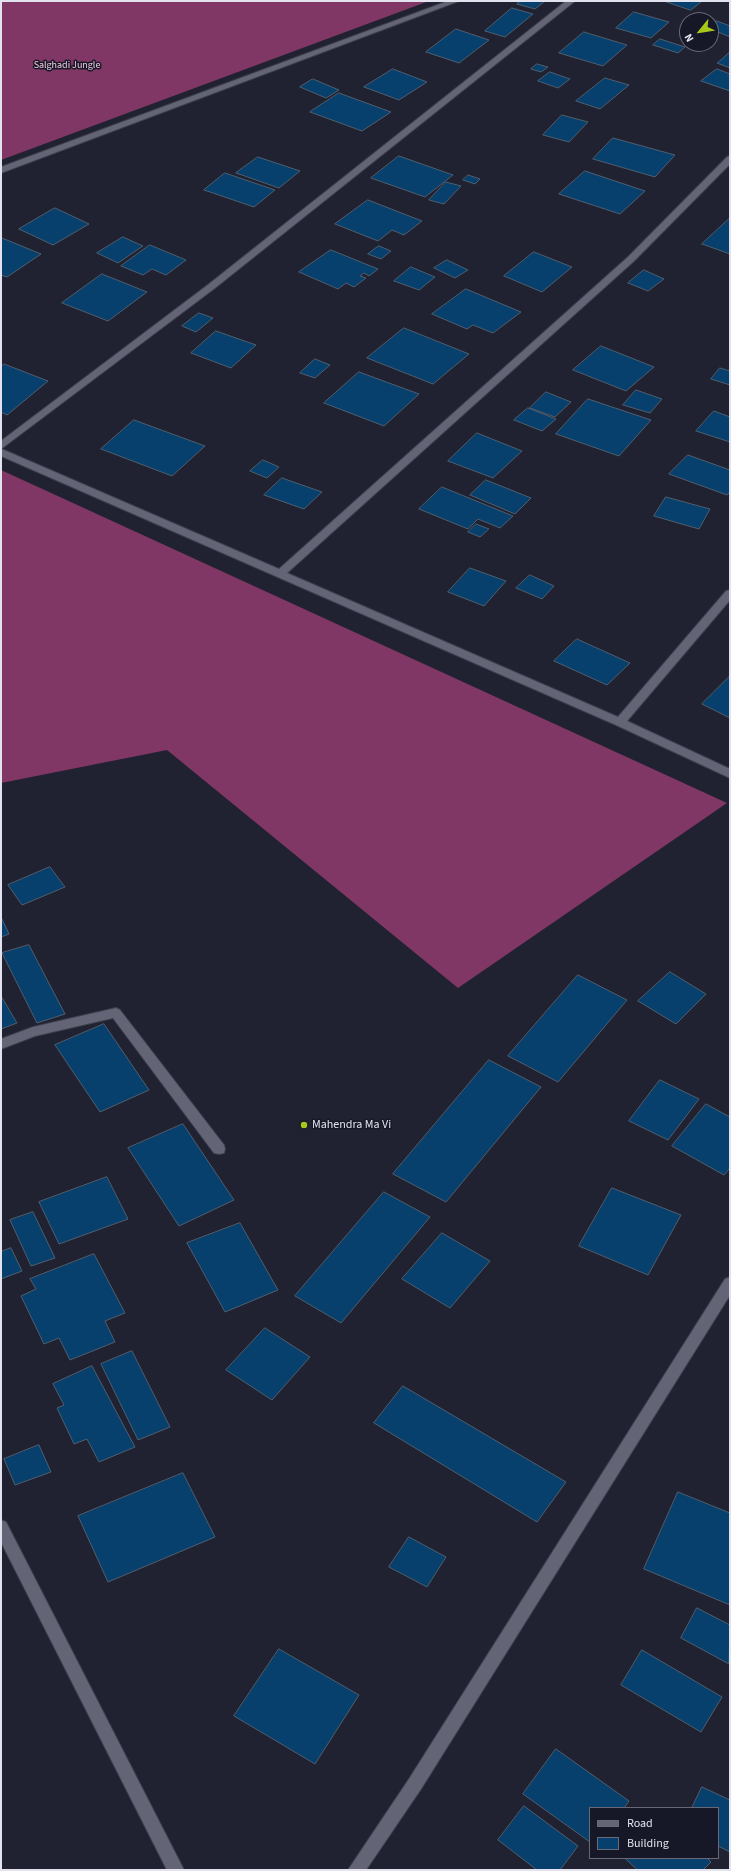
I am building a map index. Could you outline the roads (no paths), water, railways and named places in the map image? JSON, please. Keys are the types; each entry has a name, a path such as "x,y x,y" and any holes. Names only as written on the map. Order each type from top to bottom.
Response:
{"street":[{"path":"1,170 454,1"},
{"path":"1,446 212,286 571,1"},
{"path":"280,574 631,259 730,159"},
{"path":"1,452 620,722 730,774"},
{"path":"620,722 730,593"},
{"path":"1,1044 33,1032 116,1013 219,1149"},
{"path":"356,1870 415,1784 730,1282"},
{"path":"1,1527 176,1870"}],"place":[{"name":"Mahendra Ma Vi","path":"304,1125"}],"park label":[{"name":"Salghadi Jungle","path":"67,66"}]}
